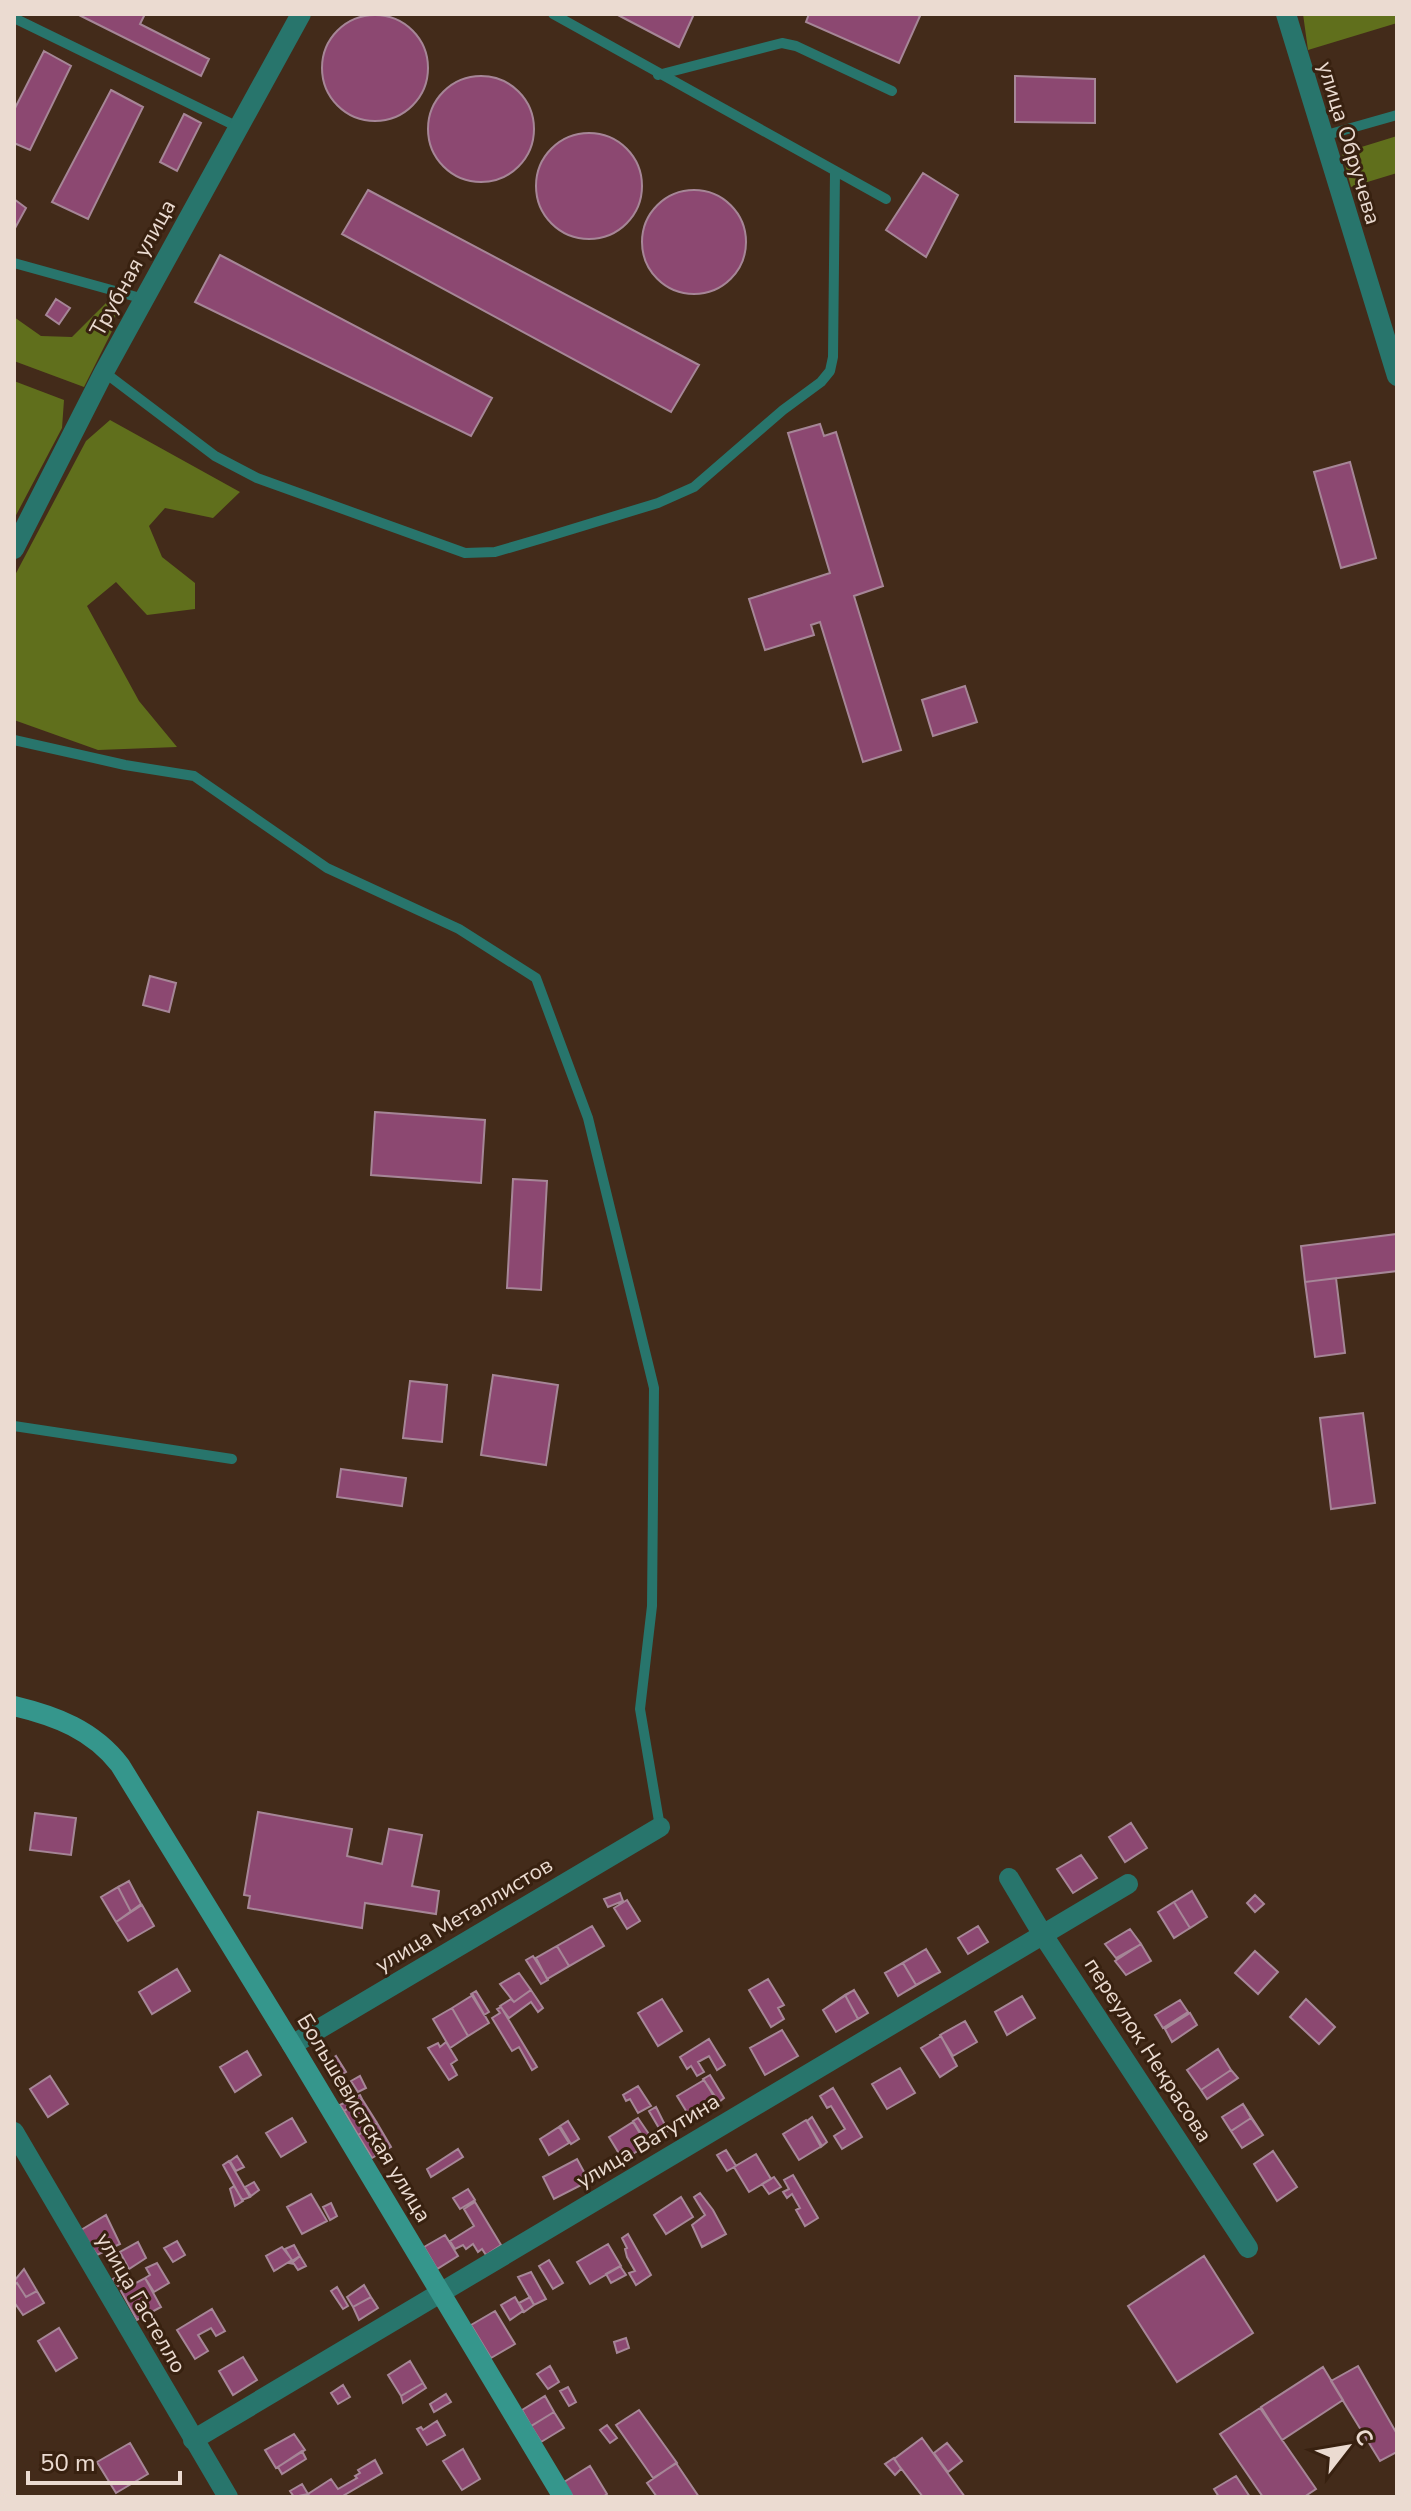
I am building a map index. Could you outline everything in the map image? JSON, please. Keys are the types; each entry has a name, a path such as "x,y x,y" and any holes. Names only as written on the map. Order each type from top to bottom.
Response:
{"street":[{"name":"Трубная улица","path":"14,549 104,372 301,14"},
{"name":"улица Обручева","path":"1286,14 1321,137 1393,355 1397,376"},
{"name":"Большевистская улица","path":"14,1706 53,1717 85,1732 107,1748 120,1765 563,2497"},
{"name":"улица Металлистов","path":"292,2045 660,1827"},
{"name":"переулок Некрасова","path":"1009,1878 1248,2248"},
{"name":"улица Ватутина","path":"193,2440 1128,1884"},
{"name":"улица Гастелло","path":"14,2132 228,2497"}],"lane":[{"path":"553,14 886,199"},
{"path":"14,18 238,127"},
{"path":"658,75 782,43 796,46 892,91"},
{"path":"1321,137 1397,115"},
{"path":"104,372 215,456 257,478 465,553 495,552 658,503 694,487 783,410 821,382 830,371 833,357 835,171"},
{"path":"14,263 144,299"},
{"path":"14,740 125,765 194,776 327,868 459,929 536,978 588,1118 654,1388 652,1606 640,1709 660,1827"},
{"path":"14,1426 232,1459"}],"green space":[{"path":"1303,14 1397,14 1397,23 1308,50"},
{"path":"1397,136 1397,173 1351,187 1342,153"},
{"path":"106,303 117,309 112,331 84,387 14,361 14,317 41,336 72,337"},
{"path":"14,381 64,400 62,428 14,519"},
{"path":"110,420 240,492 213,518 165,508 149,526 162,557 195,583 195,609 147,615 116,582 87,606 139,701 177,747 98,750 14,720 14,577 86,441"}],"building":[{"path":"77,14 145,14 140,24 209,59 201,76"},
{"path":"616,14 694,14 679,47"},
{"path":"809,14 920,16 899,63 806,22"},
{"path":"375,15 395,19 412,31 424,48 428,68 424,88 412,105 395,117 375,121 355,117 338,105 326,88 322,68 326,48 338,31 355,19"},
{"path":"44,51 71,66 30,150 14,143 14,110"},
{"path":"481,76 501,80 519,91 530,109 534,129 530,149 519,167 501,178 481,182 461,178 443,167 432,149 428,129 432,109 443,91 461,80"},
{"path":"1015,76 1095,79 1095,123 1015,122"},
{"path":"111,90 143,107 88,219 52,202"},
{"path":"184,114 201,123 177,171 160,162"},
{"path":"589,133 609,137 627,148 638,166 642,186 638,206 627,224 609,235 589,239 569,235 551,224 540,206 536,186 540,166 551,148 569,137"},
{"path":"923,173 958,195 926,257 886,230"},
{"path":"368,190 699,365 671,412 342,234"},
{"path":"694,190 714,194 731,205 742,222 746,242 742,262 731,279 714,290 694,294 674,290 657,279 646,262 642,242 646,222 657,205 674,194"},
{"path":"14,199 26,208 14,230"},
{"path":"220,255 492,398 471,436 195,302"},
{"path":"56,299 70,308 59,324 46,315"},
{"path":"820,424 824,436 836,432 883,586 854,596 901,750 863,762 820,622 811,625 814,635 765,650 749,599 830,573 788,433"},
{"path":"1350,462 1376,558 1341,568 1314,472"},
{"path":"965,686 977,722 933,736 922,700"},
{"path":"150,976 176,983 169,1012 143,1005"},
{"path":"375,1112 485,1120 481,1183 371,1175"},
{"path":"513,1179 547,1181 541,1290 507,1288"},
{"path":"1397,1234 1397,1271 1305,1282 1301,1246"},
{"path":"1336,1278 1345,1353 1315,1357 1305,1282"},
{"path":"493,1375 558,1385 546,1465 481,1455"},
{"path":"410,1381 447,1385 442,1442 403,1438"},
{"path":"1363,1413 1375,1503 1331,1509 1320,1418"},
{"path":"341,1469 406,1478 402,1506 337,1497"},
{"path":"258,1812 352,1829 347,1856 382,1864 389,1829 422,1835 412,1886 439,1891 436,1914 365,1903 362,1928 248,1908 250,1896 244,1895"},
{"path":"35,1813 76,1818 71,1855 30,1850"},
{"path":"1131,1823 1147,1848 1125,1862 1109,1837"},
{"path":"1081,1855 1097,1878 1073,1893 1057,1869"},
{"path":"129,1881 141,1904 131,1912 118,1887"},
{"path":"129,1881 141,1904 116,1922 101,1897"},
{"path":"118,1887 131,1912 116,1922 101,1897"},
{"path":"1192,1891 1207,1917 1190,1928 1174,1902"},
{"path":"620,1893 623,1901 608,1907 604,1899"},
{"path":"1255,1895 1264,1904 1255,1912 1247,1903"},
{"path":"627,1900 640,1921 627,1929 614,1908"},
{"path":"1174,1902 1190,1928 1174,1938 1158,1912"},
{"path":"142,1905 154,1926 128,1941 116,1922"},
{"path":"592,1926 604,1946 569,1966 557,1946"},
{"path":"592,1926 604,1946 547,1979 536,1958"},
{"path":"978,1926 988,1942 968,1954 958,1938"},
{"path":"1130,1929 1141,1944 1116,1958 1105,1944"},
{"path":"1141,1944 1151,1961 1126,1975 1115,1961"},
{"path":"557,1946 569,1966 547,1979 536,1958"},
{"path":"926,1949 940,1972 898,1996 885,1973"},
{"path":"926,1949 940,1972 916,1985 903,1963"},
{"path":"1255,1951 1278,1972 1258,1994 1235,1973"},
{"path":"533,1956 548,1980 541,1984 526,1960"},
{"path":"903,1963 916,1985 898,1996 885,1973"},
{"path":"177,1969 190,1991 152,2014 139,1992"},
{"path":"519,1973 531,1990 514,2002 500,1984"},
{"path":"768,1979 784,2005 778,2008 784,2019 771,2027 749,1990"},
{"path":"531,1990 543,2008 538,2012 531,2002 509,2018 500,2006 511,1999 514,2002"},
{"path":"854,1990 868,2013 836,2032 823,2010"},
{"path":"854,1990 868,2013 858,2019 845,1995"},
{"path":"476,1991 489,2012 484,2015 471,1994"},
{"path":"473,1995 489,2023 468,2036 452,2008"},
{"path":"845,1995 858,2019 836,2032 823,2010"},
{"path":"1022,1996 1035,2018 1007,2035 995,2012"},
{"path":"662,1999 682,2031 658,2046 638,2013"},
{"path":"1306,1999 1335,2027 1319,2044 1290,2017"},
{"path":"1180,2000 1188,2012 1163,2028 1155,2015"},
{"path":"501,2007 537,2067 532,2070 519,2047 512,2051 492,2018 500,2013 497,2009"},
{"path":"452,2008 468,2036 450,2048 433,2019"},
{"path":"1190,2013 1197,2025 1172,2042 1165,2029"},
{"path":"965,2021 977,2042 953,2056 940,2035"},
{"path":"782,2030 798,2056 765,2075 750,2048"},
{"path":"941,2036 957,2066 940,2077 921,2048"},
{"path":"709,2039 725,2065 717,2070 709,2056 698,2062 704,2072 697,2076 691,2066 687,2069 680,2057"},
{"path":"446,2042 457,2060 451,2064 457,2075 449,2080 428,2048 438,2043 440,2047"},
{"path":"1218,2049 1231,2070 1201,2090 1187,2070"},
{"path":"247,2051 261,2075 235,2092 220,2067"},
{"path":"336,2056 346,2072 339,2076 330,2060"},
{"path":"900,2068 915,2093 887,2109 872,2084"},
{"path":"1231,2070 1238,2078 1207,2099 1201,2090"},
{"path":"710,2075 724,2098 719,2102 703,2079"},
{"path":"50,2076 68,2104 48,2117 30,2089"},
{"path":"360,2076 366,2088 358,2092 351,2081"},
{"path":"704,2080 718,2103 691,2119 677,2096"},
{"path":"638,2086 651,2106 638,2113 630,2099 626,2101 623,2095"},
{"path":"833,2088 862,2137 842,2149 834,2136 845,2129 831,2106 827,2108 820,2096"},
{"path":"360,2095 362,2099 344,2111 340,2105"},
{"path":"362,2099 377,2123 358,2135 344,2111"},
{"path":"1243,2104 1263,2135 1242,2148 1222,2117"},
{"path":"1243,2104 1251,2118 1231,2131 1222,2117"},
{"path":"656,2107 668,2131 663,2135 649,2111"},
{"path":"812,2117 827,2142 821,2147 807,2121"},
{"path":"292,2118 306,2142 281,2157 266,2133"},
{"path":"638,2118 651,2137 645,2140 633,2121"},
{"path":"1251,2118 1263,2135 1242,2148 1231,2131"},
{"path":"806,2120 822,2146 799,2160 783,2134"},
{"path":"568,2121 579,2139 571,2144 560,2126"},
{"path":"633,2122 647,2145 623,2160 609,2137"},
{"path":"377,2123 391,2147 372,2158 358,2135"},
{"path":"559,2127 569,2143 549,2155 540,2139"},
{"path":"458,2149 463,2157 431,2177 427,2169"},
{"path":"726,2150 736,2166 727,2171 717,2155"},
{"path":"1273,2151 1297,2187 1277,2201 1254,2164"},
{"path":"756,2154 771,2179 749,2192 734,2167"},
{"path":"237,2156 244,2167 236,2171 230,2161"},
{"path":"577,2159 589,2181 554,2199 543,2177"},
{"path":"229,2161 250,2197 242,2200 223,2165"},
{"path":"793,2175 818,2218 805,2226 792,2194 787,2198 783,2192 789,2189 784,2180"},
{"path":"774,2177 781,2187 769,2194 762,2184"},
{"path":"254,2182 259,2190 251,2196 245,2187"},
{"path":"234,2186 243,2201 235,2206 230,2189"},
{"path":"468,2189 475,2200 460,2209 453,2198"},
{"path":"700,2193 726,2234 702,2247 692,2225 705,2215 694,2197"},
{"path":"311,2194 327,2221 302,2234 287,2207"},
{"path":"681,2197 693,2217 666,2234 654,2215"},
{"path":"475,2202 501,2245 486,2255 482,2249 478,2252 473,2244 466,2249 463,2245 455,2249 450,2241 474,2226 464,2209"},
{"path":"331,2203 337,2216 330,2220 323,2207"},
{"path":"106,2215 120,2244 97,2255 81,2230"},
{"path":"628,2234 651,2275 636,2285 629,2273 635,2271 622,2238"},
{"path":"445,2235 458,2256 437,2269 424,2247"},
{"path":"177,2241 185,2255 173,2262 164,2248"},
{"path":"138,2242 146,2258 129,2269 120,2252"},
{"path":"608,2244 621,2266 590,2284 577,2262"},
{"path":"294,2245 300,2256 293,2262 285,2249"},
{"path":"282,2247 292,2260 274,2271 266,2256"},
{"path":"300,2256 306,2266 298,2270 289,2263"},
{"path":"1204,2256 1253,2333 1177,2382 1128,2306"},
{"path":"549,2260 563,2283 553,2289 539,2266"},
{"path":"157,2263 169,2283 154,2292 145,2278 150,2275 146,2268"},
{"path":"620,2266 626,2275 611,2283 606,2274"},
{"path":"24,2269 37,2291 26,2297 17,2283 14,2285"},
{"path":"125,2272 130,2279 118,2286 113,2279"},
{"path":"531,2272 546,2299 534,2305 518,2277"},
{"path":"145,2278 161,2307 137,2320 121,2291"},
{"path":"17,2283 26,2297 37,2291 44,2303 23,2315 14,2302 14,2285"},
{"path":"364,2285 371,2297 353,2307 347,2297"},
{"path":"337,2287 348,2306 343,2309 331,2291"},
{"path":"371,2297 378,2308 359,2320 353,2307"},
{"path":"515,2297 523,2311 510,2320 501,2305"},
{"path":"530,2297 534,2305 524,2312 519,2303"},
{"path":"212,2309 225,2331 216,2336 211,2328 198,2335 208,2351 195,2359 177,2330"},
{"path":"495,2311 515,2344 491,2358 471,2325"},
{"path":"59,2328 77,2358 56,2371 38,2341"},
{"path":"626,2338 629,2348 617,2353 614,2342"},
{"path":"243,2357 257,2380 233,2395 219,2371"},
{"path":"410,2361 423,2383 401,2396 388,2375"},
{"path":"550,2366 559,2382 548,2389 537,2374"},
{"path":"1358,2366 1397,2434 1397,2452 1380,2461 1331,2381"},
{"path":"1323,2367 1343,2400 1282,2440 1261,2407"},
{"path":"423,2383 426,2388 403,2403 401,2396"},
{"path":"343,2385 350,2397 338,2404 331,2393"},
{"path":"568,2387 576,2402 569,2406 560,2391"},
{"path":"446,2394 451,2402 434,2412 430,2404"},
{"path":"545,2396 554,2412 531,2426 522,2410"},
{"path":"1260,2408 1316,2489 1304,2497 1263,2497 1220,2434"},
{"path":"639,2410 677,2463 653,2478 616,2425"},
{"path":"554,2412 564,2428 541,2442 531,2426"},
{"path":"437,2421 445,2435 427,2445 417,2429 421,2427 423,2430"},
{"path":"607,2425 617,2438 610,2443 600,2430"},
{"path":"294,2434 305,2450 276,2468 265,2450"},
{"path":"922,2438 965,2497 923,2497 894,2459"},
{"path":"130,2443 148,2474 116,2493 97,2462"},
{"path":"947,2443 962,2461 948,2472 934,2453"},
{"path":"463,2449 480,2479 462,2490 443,2461"},
{"path":"302,2451 306,2459 282,2474 278,2467"},
{"path":"894,2458 901,2469 895,2475 885,2464"},
{"path":"375,2460 382,2473 341,2497 310,2497 308,2494 331,2479 338,2489 357,2478 358,2470"},
{"path":"676,2463 699,2497 657,2497 647,2483"},
{"path":"590,2466 607,2494 603,2497 573,2497 564,2482"},
{"path":"1236,2476 1250,2497 1219,2497 1214,2489"},
{"path":"302,2484 308,2494 294,2497 290,2491"}]}
